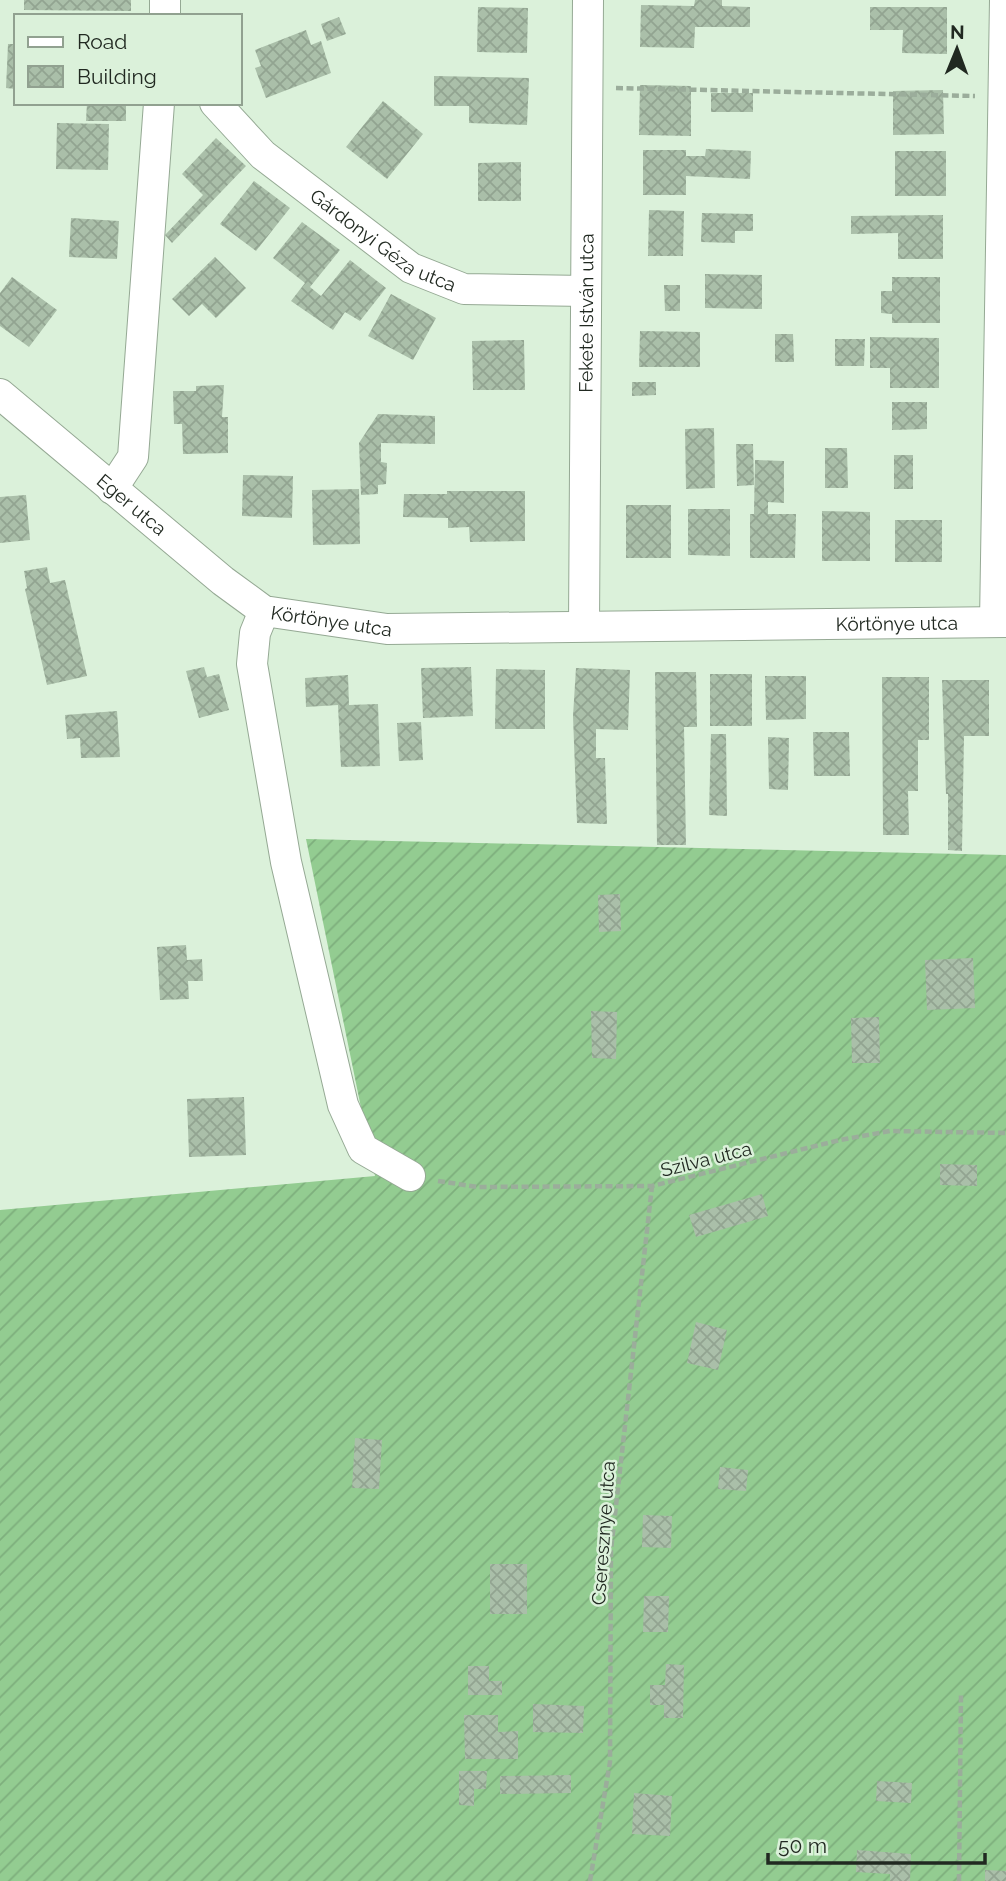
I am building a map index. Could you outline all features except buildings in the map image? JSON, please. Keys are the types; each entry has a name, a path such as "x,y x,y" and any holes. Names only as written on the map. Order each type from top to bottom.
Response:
{"street":[{"name":"Fekete István utca","path":"584,626 588,0"},
{"path":"1000,622 1005,0"},
{"path":"112,489 132,457 159,105"},
{"name":"Gárdonyi Géza utca","path":"217,105 263,155 411,268 464,289 586,291"},
{"name":"Eger utca","path":"0,394 223,581 264,611"},
{"name":"Körtönye utca","path":"410,1176 363,1149 343,1105 286,862 252,664 256,633 264,611 387,629 1000,622"}],"path":[{"path":"587,88 1003,96"},
{"name":"Szilva utca","path":"410,1176 478,1187 652,1186 840,1140 890,1131 1006,1133"},
{"name":"Cseresznye utca","path":"590,1881 610,1762 611,1550 652,1186"},
{"path":"959,1881 961,1694"}],"green space":[{"path":"306,839 1006,855 1006,1881 0,1881 0,1210 375,1176"}]}
